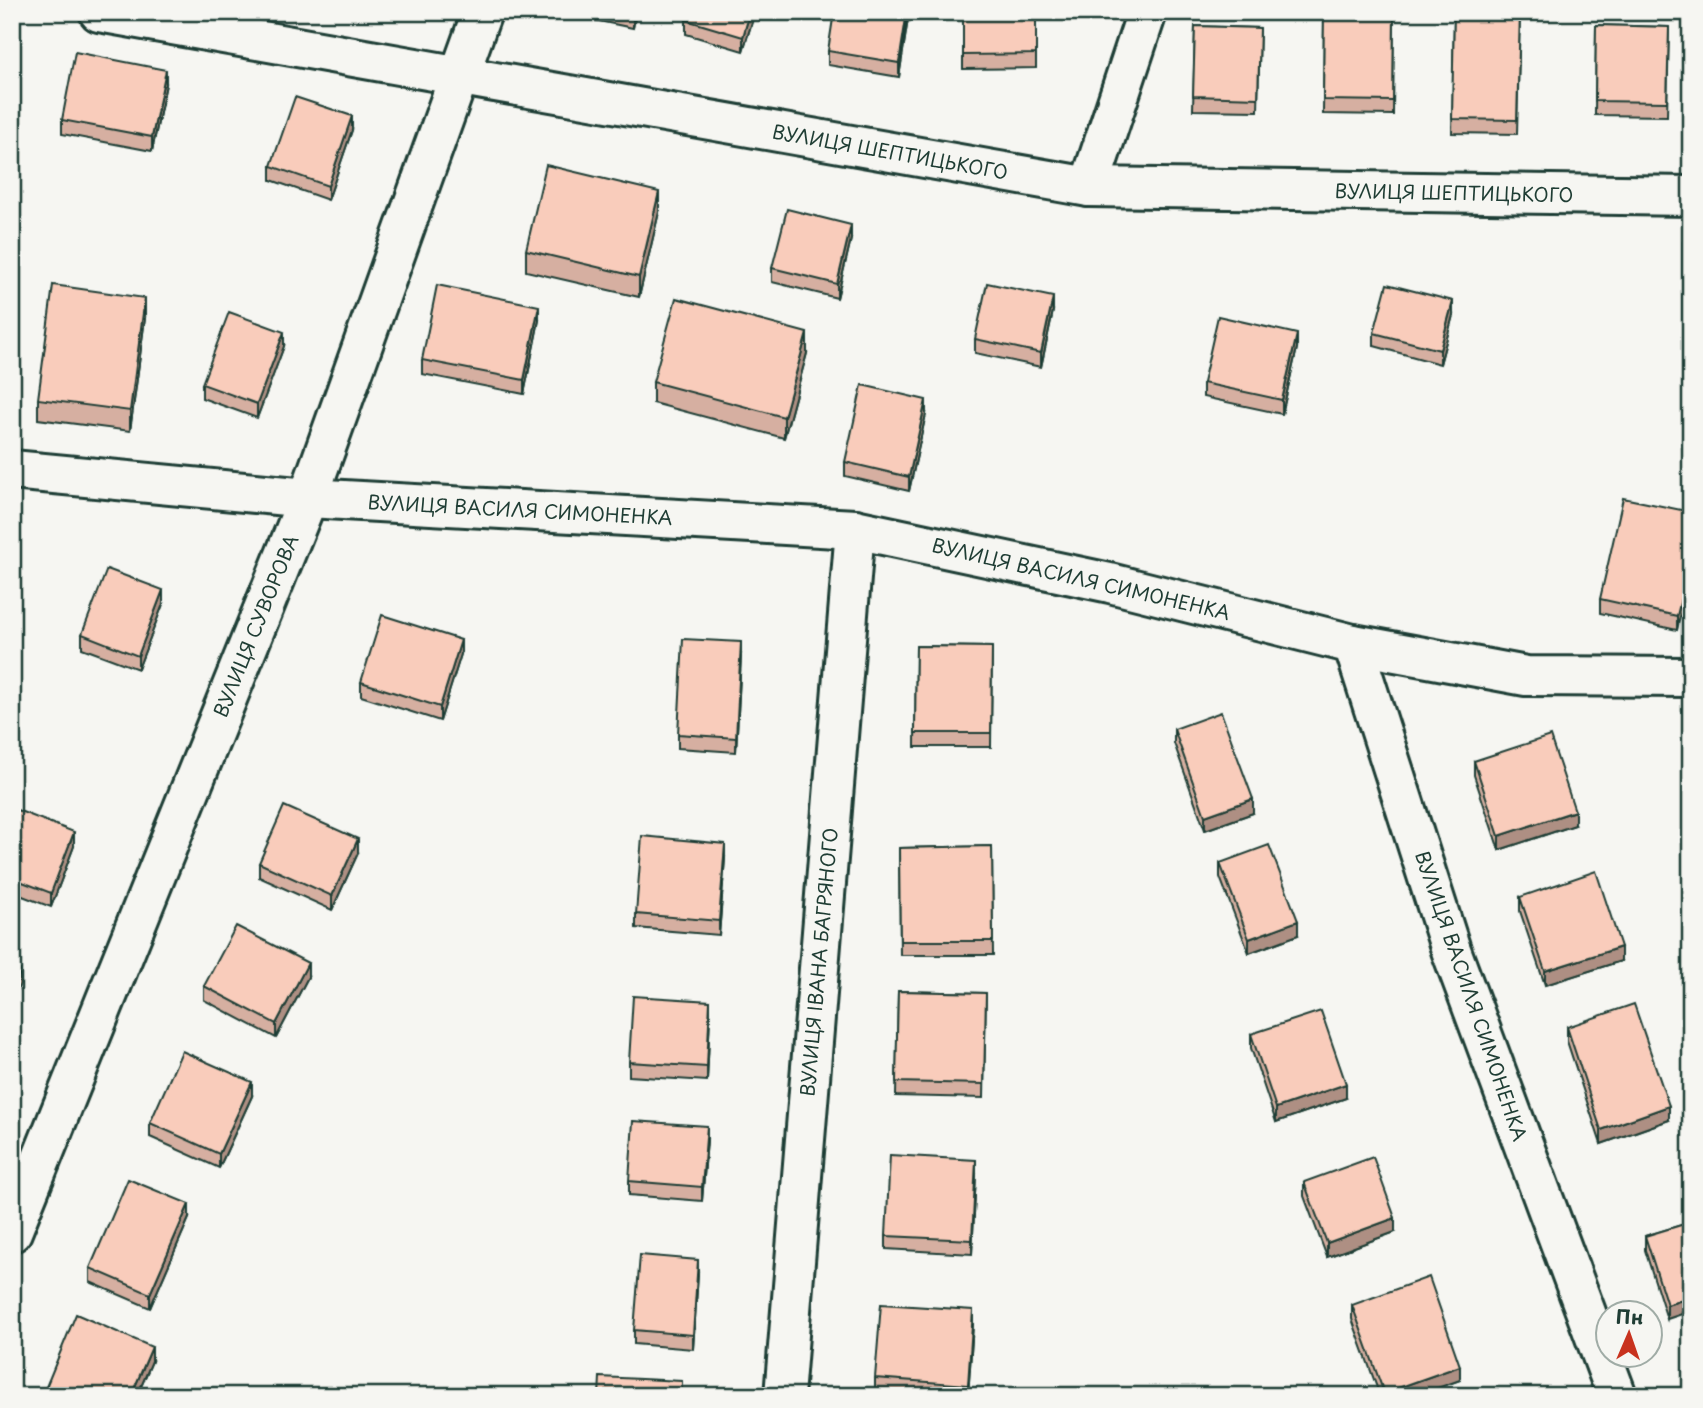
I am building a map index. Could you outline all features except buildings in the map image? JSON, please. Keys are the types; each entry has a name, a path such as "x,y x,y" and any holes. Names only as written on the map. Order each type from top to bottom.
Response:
{"street":[{"name":"ВУЛИЦЯ ШЕПТИЦЬКОГО","path":"99,12 1089,187 1691,196"},
{"name":"ВУЛИЦЯ СУВОРОВА","path":"12,1232 308,498 482,12"},
{"path":"1089,187 1147,12"},
{"name":"ВУЛИЦЯ ВАСИЛЯ СИМОНЕНКА","path":"12,470 308,498 855,529 1110,583 1353,644 1451,950 1617,1396"},
{"name":"ВУЛИЦЯ ІВАНА БАГРЯНОГО","path":"784,1396 855,529"},
{"path":"1353,644 1526,676 1691,677"}]}
